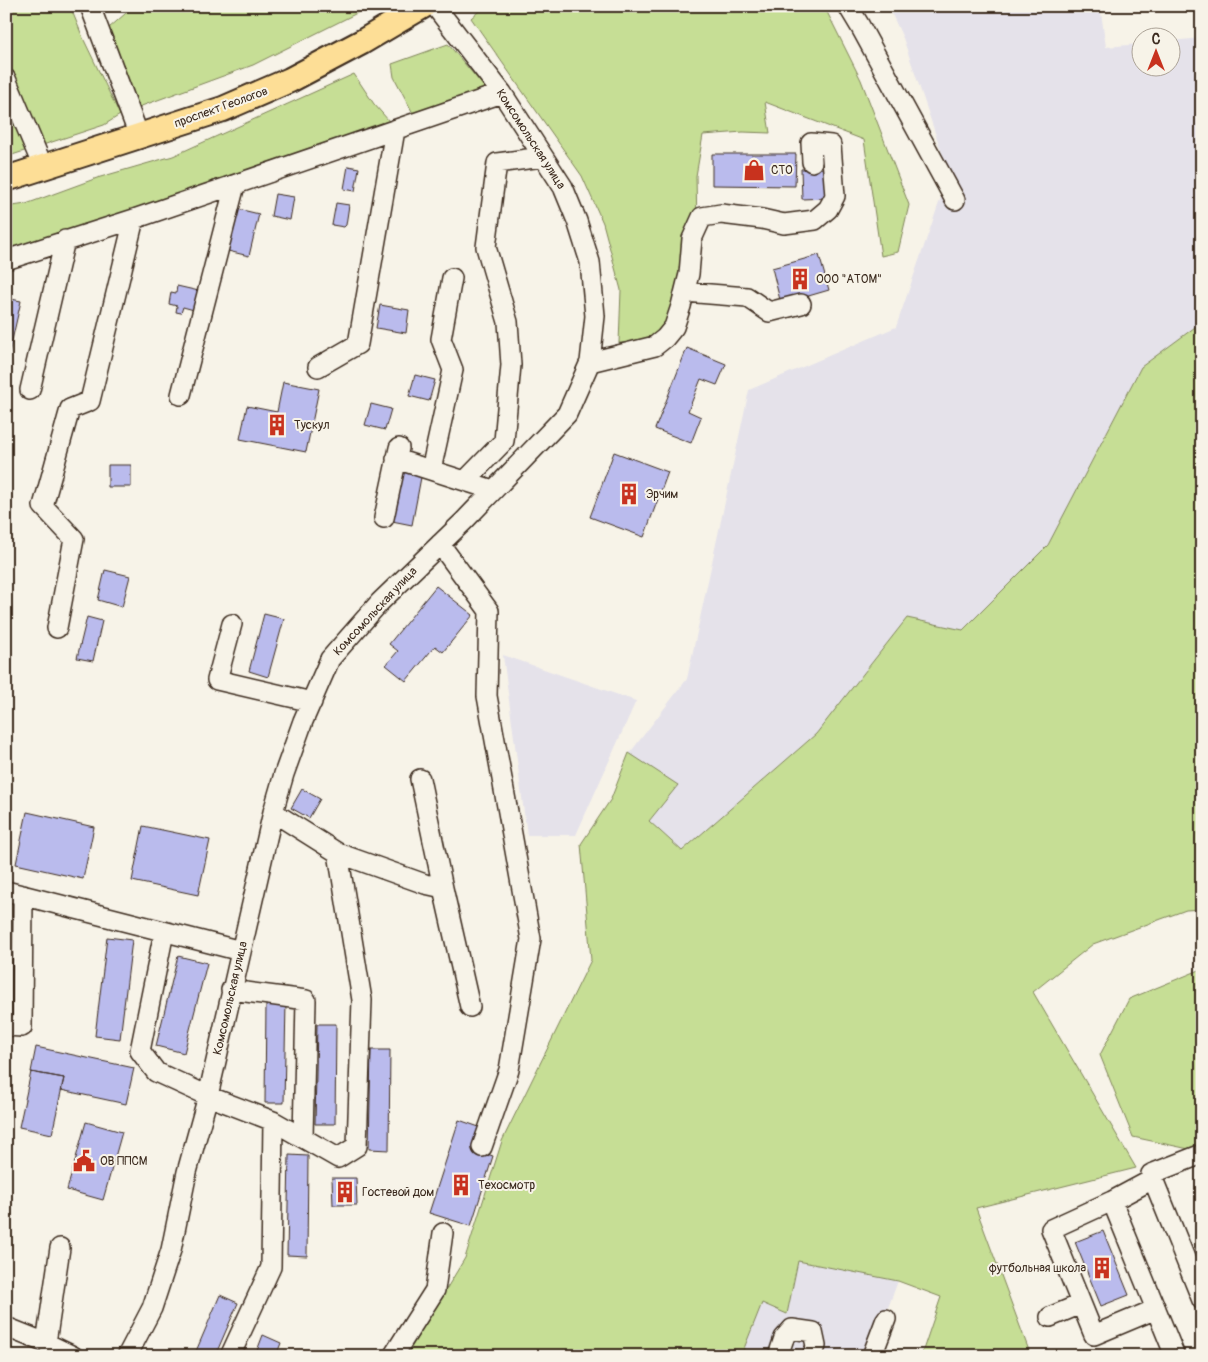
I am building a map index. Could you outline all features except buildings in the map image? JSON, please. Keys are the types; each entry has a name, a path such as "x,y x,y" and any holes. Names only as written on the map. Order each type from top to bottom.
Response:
{"main road":[{"name":"проспект Геологов","path":"6,179 223,109 290,80 362,42 423,6"}],"street":[{"path":"90,6 139,136"},
{"name":"Комсомольская улица","path":"127,1356 152,1308 171,1250 187,1172 208,1096 273,812 284,774 330,659 380,602 440,544 567,414 590,362 595,316 590,262 578,221 563,187 502,93 435,6"},
{"path":"848,6 955,200"},
{"path":"6,78 43,168"},
{"path":"6,260 235,185 502,93"},
{"path":"318,367 358,344 395,130"},
{"path":"590,362 655,346 674,327 689,274 692,239 702,217 721,214 762,218 784,224 815,220 828,210 834,196 831,145 811,143 812,162"},
{"path":"465,481 504,441 511,365 508,322 486,247 497,163 542,156"},
{"path":"181,395 235,185"},
{"path":"57,628 74,539 44,506 70,409 90,401 134,219"},
{"path":"30,390 65,240"},
{"path":"431,470 453,370 442,339 452,278"},
{"path":"684,292 747,297 769,312 801,304"},
{"path":"384,518 398,453 431,470 493,490"},
{"path":"440,544 489,611 487,696 531,939 509,1070 482,1147"},
{"path":"232,624 217,680 312,702"},
{"path":"420,779 470,1007"},
{"path":"273,812 338,853 425,884 443,888"},
{"path":"164,932 140,1051 156,1072 208,1096 273,1121 338,1158 357,1146 362,1000 338,853"},
{"path":"6,1026 22,1026 15,893 241,951"},
{"path":"231,990 306,1000 303,1138"},
{"path":"230,1356 271,1266 273,1121"},
{"path":"1202,1154 1151,1174 1202,1300"},
{"path":"1153,1179 1112,1201 1051,1229 1094,1335 1156,1309"},
{"path":"1112,1201 1175,1356"},
{"path":"393,1356 435,1290 443,1233"},
{"path":"46,1343 60,1248"},
{"path":"1050,1317 1082,1304"},
{"path":"872,1356 886,1320"},
{"path":"6,1327 73,1356"},
{"path":"778,1356 784,1338 792,1329 813,1332 816,1346 812,1356"}],"shaded area":[{"path":"888,6 1100,6 1106,47 1130,45 1130,78 1180,78 1180,40 1202,38 1202,322 1141,367 1048,545 963,630 907,618 816,734 682,851 649,821 678,785 629,754 687,679 749,390 896,327 949,174 903,38"},
{"path":"503,655 636,701 576,835 527,835"},
{"path":"798,1261 898,1281 870,1356 741,1356 762,1303 787,1314"}],"green space":[{"path":"6,6 70,6 83,38 120,115 104,125 6,157"},
{"path":"134,6 371,6 253,65 136,108 109,28"},
{"path":"485,6 824,6 861,80 909,205 898,252 881,256 864,140 765,102 770,133 743,132 703,135 696,176 697,227 660,341 619,343 621,290 603,223 582,176 471,18"},
{"path":"448,44 486,89 415,117 394,77 392,64"},
{"path":"354,74 374,104 389,121 368,134 6,256 6,207 26,204 97,178 173,156"},
{"path":"1202,322 1202,909 1186,910 1093,944 1033,992 1136,1168 976,1208 1031,1356 921,1356 941,1297 898,1281 798,1261 787,1314 762,1303 741,1356 406,1356 465,1258 502,1141 591,960 581,844 611,799 629,753 678,785 649,821 682,851 816,734 907,618 963,630 1048,545 1141,367"},
{"path":"1202,969 1202,1144 1189,1149 1133,1137 1100,1055 1129,999"}],"place":[{"name":"СТО","path":"754,170"},
{"name":"ООО \"АТОМ\"","path":"800,279"},
{"name":"Тускул","path":"277,425"},
{"name":"Эрчим","path":"629,494"},
{"name":"ОВ ППСМ","path":"84,1161"},
{"name":"Техосмотр","path":"461,1185"},
{"name":"Гостевой дом","path":"345,1192"},
{"name":"футбольная школа","path":"1102,1268"}]}
